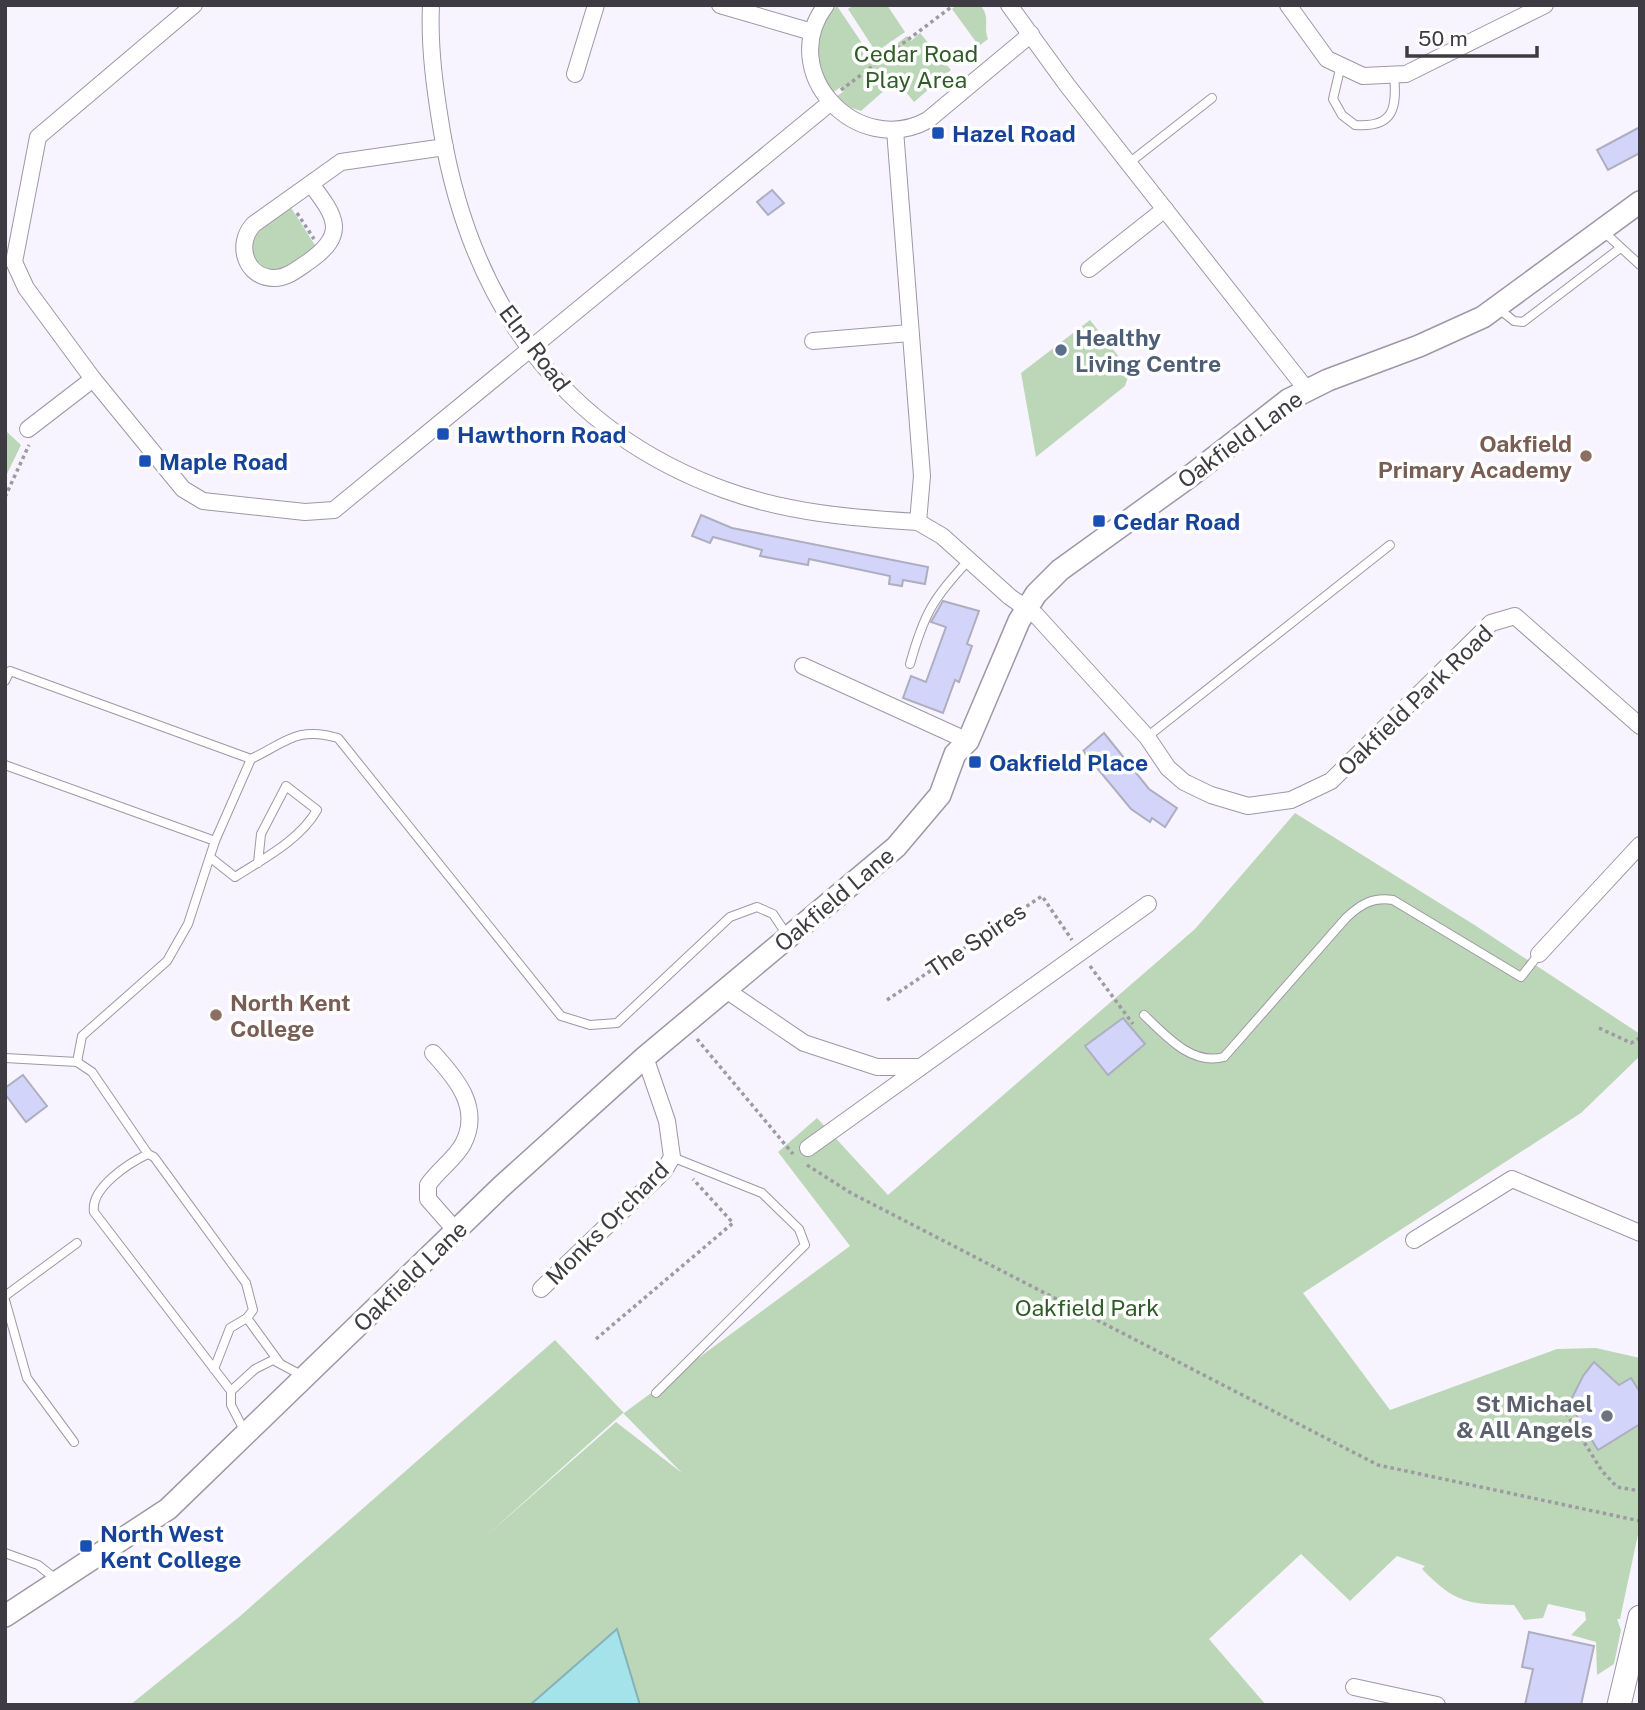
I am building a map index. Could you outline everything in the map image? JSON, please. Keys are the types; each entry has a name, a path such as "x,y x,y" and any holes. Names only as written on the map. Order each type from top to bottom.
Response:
{"main road":[{"path":"1619,1705 1640,1617"}],"street":[{"path":"194,5 45,129 34,147 14,262 26,288 93,379 183,489 203,501 305,512 334,510 831,102"},
{"name":"Elm Road","path":"431,5 432,64 445,147 460,215 476,256 498,300 530,347 564,389 601,422 658,460 695,478 746,497 797,510 918,522 940,534 1026,608"},
{"path":"575,74 596,5"},
{"path":"720,5 812,32"},
{"path":"826,5 812,32 808,47 811,65 831,102 854,122 869,127 894,130 917,126 928,120 1031,34"},
{"path":"1009,5 1307,390"},
{"path":"1288,5 1327,59 1363,76 1406,74 1545,5"},
{"path":"894,130 923,489 918,522"},
{"path":"311,184 329,209 335,224 331,240 322,252 282,277 263,276 248,265 243,249 248,232 288,200 311,184 348,160 445,147"},
{"name":"Oakfield Lane","path":"5,1616 168,1509 502,1186 645,1057 896,846 940,795 955,754 968,741 1026,608 1039,590 1074,558 1189,477 1275,409 1307,390 1419,346 1483,317 1640,202"},
{"path":"1089,269 1165,209"},
{"path":"813,341 910,333"},
{"path":"28,429 93,379"},
{"name":"Oakfield Park Road","path":"1026,608 1046,625 1147,737 1168,768 1196,790 1248,806 1291,800 1331,782 1490,623 1515,616 1640,726"},
{"path":"803,666 968,741"},
{"path":"1539,954 1640,845"},
{"path":"808,1148 1148,904"},
{"path":"726,990 804,1043 877,1067 921,1067"},
{"path":"433,1053 461,1083 471,1122 463,1145 428,1185 428,1199 457,1232"},
{"name":"Monks Orchard","path":"541,1289 664,1171 672,1157 667,1121 645,1057"},
{"path":"1414,1240 1512,1179 1640,1233"},
{"path":"1354,1687 1437,1705"}],"lane":[{"path":"1341,65 1334,99 1342,115 1355,125 1380,123 1392,113 1396,102 1394,74"},
{"path":"1129,163 1212,98"},
{"path":"1602,230 1619,249 1640,265"},
{"path":"1497,307 1514,321 1523,321 1619,249"},
{"path":"1147,737 1390,545"},
{"path":"909,664 923,617 932,601 969,560"},
{"path":"5,681 10,671 251,760"},
{"path":"77,1062 82,1036 167,961 188,924 215,841 251,760 299,733 318,732 338,738 561,1016 590,1025 617,1023 730,917 757,907 773,914 788,938"},
{"path":"5,765 215,841"},
{"path":"211,858 235,877 258,863 311,821 317,810 286,786 261,834 258,863"},
{"path":"1144,1016 1168,1038 1200,1058 1211,1061 1224,1057 1346,918 1360,905 1378,898 1393,900 1521,977 1539,954"},
{"path":"5,1058 77,1062 92,1072 148,1154 154,1157 246,1283 253,1310 247,1318 230,1328 214,1369"},
{"path":"148,1154 98,1191 93,1204 94,1212 231,1391 231,1405 246,1434"},
{"path":"656,1393 805,1245 799,1229 762,1193 672,1157"},
{"path":"74,1442 27,1378 5,1298 77,1243"},
{"path":"247,1318 279,1362 305,1377"},
{"path":"231,1391 267,1362 279,1362"},
{"path":"5,1553 38,1565 59,1582"}],"path":[{"path":"831,102 838,92 954,5"},
{"path":"288,200 322,252"},
{"path":"5,497 29,447 28,429"},
{"name":"The Spires","path":"887,1000 1042,896 1080,952"},
{"path":"1080,952 1133,1024"},
{"path":"684,1024 797,1159 863,1199 1378,1465 1640,1521"},
{"path":"1599,1028 1632,1043 1640,1038"},
{"name":"Monks Orchard","path":"596,1339 733,1223 672,1157"},
{"path":"1566,1413 1602,1472 1617,1487 1640,1490"}],"green space":[{"path":"854,5 887,5 905,32 876,52 848,9"},
{"path":"957,5 980,5 983,9 988,39 979,46 952,9"},
{"name":"Cedar Road Play Area","path":"837,6 874,61 907,36 911,41 920,33 951,70 914,102 896,80 861,111 849,107 836,97 844,91 841,87 832,93 822,71 820,59 823,26"},
{"path":"288,203 318,250 284,274 255,267 249,238"},
{"path":"1090,320 1130,371 1125,386 1036,457 1021,373"},
{"path":"5,430 21,445 5,478"},
{"name":"Oakfield Park","path":"1295,813 1473,924 1640,1034 1640,1056 1581,1113 1303,1293 1390,1410 1557,1349 1596,1348 1640,1358 1640,1392 1589,1404 1594,1362 1572,1398 1581,1410 1575,1414 1598,1450 1640,1424 1640,1525 1620,1619 1617,1619 1621,1630 1614,1664 1597,1675 1596,1642 1571,1635 1586,1620 1585,1612 1548,1604 1543,1618 1524,1620 1514,1605 1485,1604 1454,1596 1422,1569 1425,1566 1397,1556 1350,1601 1301,1554 1209,1639 1266,1705 640,1705 616,1630 530,1705 130,1705 239,1617 555,1340 624,1413 850,1246 778,1152 817,1118 888,1195 1195,929","holes":["623,1413 682,1473 616,1422 486,1536"]}],"water":[{"path":"617,1629 640,1705 530,1705"}],"building":[{"path":"1640,127 1640,153 1608,170 1597,150"},
{"path":"772,190 784,203 768,215 757,202"},
{"path":"701,515 732,528 928,567 925,584 903,580 902,586 889,584 890,576 809,559 808,565 760,556 762,550 713,537 710,543 692,536"},
{"path":"943,601 979,611 967,644 972,646 959,682 955,680 943,713 903,698 911,676 926,682 946,627 931,622"},
{"path":"1104,733 1149,789 1177,808 1165,827 1152,818 1150,822 1131,809 1083,751"},
{"path":"1123,1018 1145,1044 1108,1075 1085,1046"},
{"path":"23,1075 47,1106 26,1122 5,1094 5,1088"},
{"name":"St Michael & All Angels","path":"1594,1362 1619,1385 1631,1378 1640,1392 1640,1424 1598,1450 1575,1413 1581,1410 1572,1398"},
{"path":"1529,1632 1594,1646 1581,1705 1525,1705 1533,1669 1522,1667"}],"place":[{"name":"Hazel Road","path":"938,133"},
{"name":"Healthy Living Centre","path":"1061,350"},
{"name":"Hawthorn Road","path":"443,434"},
{"name":"Oakfield Primary Academy","path":"1586,456"},
{"name":"Maple Road","path":"145,461"},
{"name":"Cedar Road","path":"1099,521"},
{"name":"Oakfield Place","path":"975,762"},
{"name":"North Kent College","path":"216,1015"},
{"name":"St Michael & All Angels","path":"1607,1416"},
{"name":"North West Kent College","path":"86,1546"}]}
